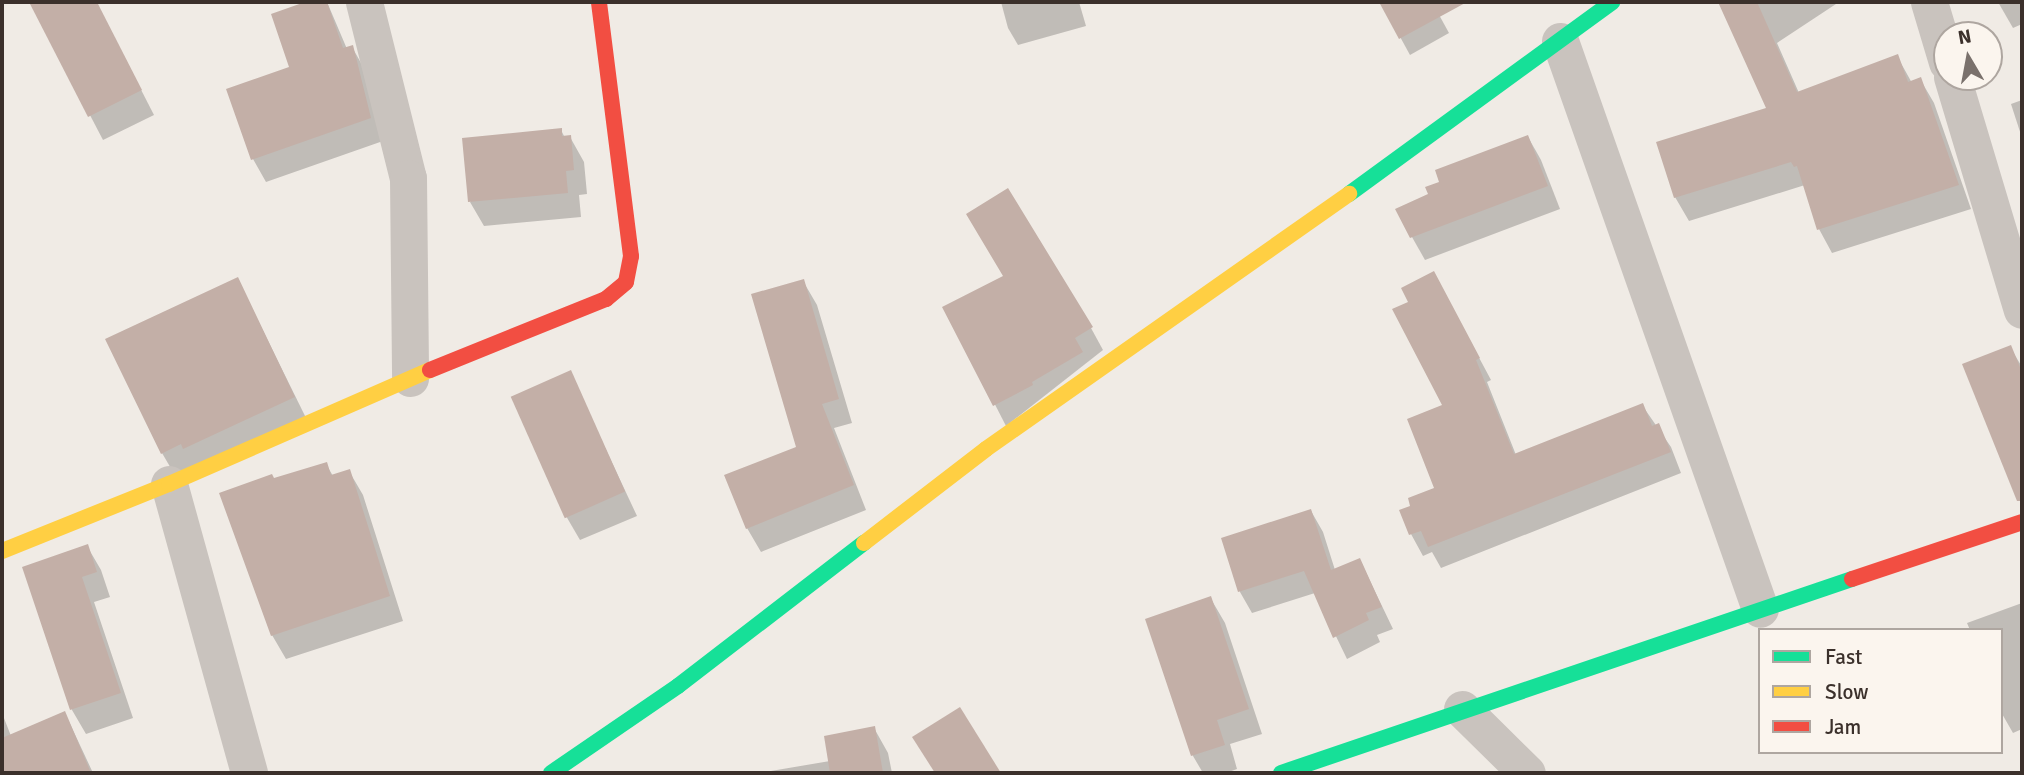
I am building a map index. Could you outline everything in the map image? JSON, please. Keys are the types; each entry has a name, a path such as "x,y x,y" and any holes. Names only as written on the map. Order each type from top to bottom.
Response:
{"street":[{"path":"364,2 408,178 410,378"},
{"path":"3,547 169,484 410,378 606,299 626,282 631,256 599,2"},
{"path":"551,773 678,686 986,449 1267,254 1612,2"},
{"path":"1929,2 1935,21"},
{"path":"1560,41 1760,610"},
{"path":"1956,91 2022,310"},
{"path":"169,484 249,773"},
{"path":"1281,773 1462,709 2022,522"},
{"path":"1462,709 1527,773"}],"building":[{"path":"29,2 97,2 142,90 88,117"},
{"path":"305,2 327,2 343,48 353,45 371,118 251,160 226,89 289,67 271,14"},
{"path":"1379,2 1467,2 1399,39"},
{"path":"1718,2 1757,2 1797,92 1898,54 1908,82 1921,77 1959,185 1817,230 1797,166 1794,167 1791,162 1674,198 1656,142 1766,108"},
{"path":"562,128 562,136 571,135 574,170 566,171 568,193 468,202 462,138"},
{"path":"1528,135 1548,186 1410,238 1395,209 1428,194 1425,187 1439,182 1435,170"},
{"path":"1008,188 1093,327 1075,338 1083,352 1032,382 1033,385 993,406 942,307 1003,276 966,214"},
{"path":"1434,271 1480,358 1476,360 1514,454 1643,403 1652,426 1659,423 1671,452 1428,547 1421,531 1409,535 1399,510 1410,506 1408,498 1434,488 1407,419 1442,405 1392,309 1408,302 1401,288"},
{"path":"238,277 295,397 183,449 181,444 161,454 105,339"},
{"path":"804,279 839,399 822,404 854,485 746,529 724,475 796,447 751,294"},
{"path":"2011,345 2022,372 2022,501 2017,501 1962,364"},
{"path":"571,370 625,492 565,518 511,397"},
{"path":"327,462 331,475 350,469 390,596 271,636 219,493 272,474 274,478"},
{"path":"1311,509 1331,570 1360,558 1382,607 1366,613 1369,620 1333,638 1304,571 1238,592 1221,538"},
{"path":"88,544 97,572 82,577 121,693 70,710 22,567"},
{"path":"1211,596 1249,709 1217,720 1225,745 1191,756 1145,619"},
{"path":"960,707 1001,773 935,773 912,737"},
{"path":"65,711 91,773 2,773 2,738"},
{"path":"875,726 883,773 830,773 824,736"}],"traffic: fast":[{"path":"1349,194 1612,2"},
{"path":"551,773 678,686 864,543"},
{"path":"1281,773 1852,579"}],"traffic: slow":[{"path":"864,543 986,449 1349,194"},
{"path":"2,551 169,484 430,370"}],"traffic: jam":[{"path":"430,370 606,299 626,282 631,256 599,2"},
{"path":"1852,579 2022,522"}]}
